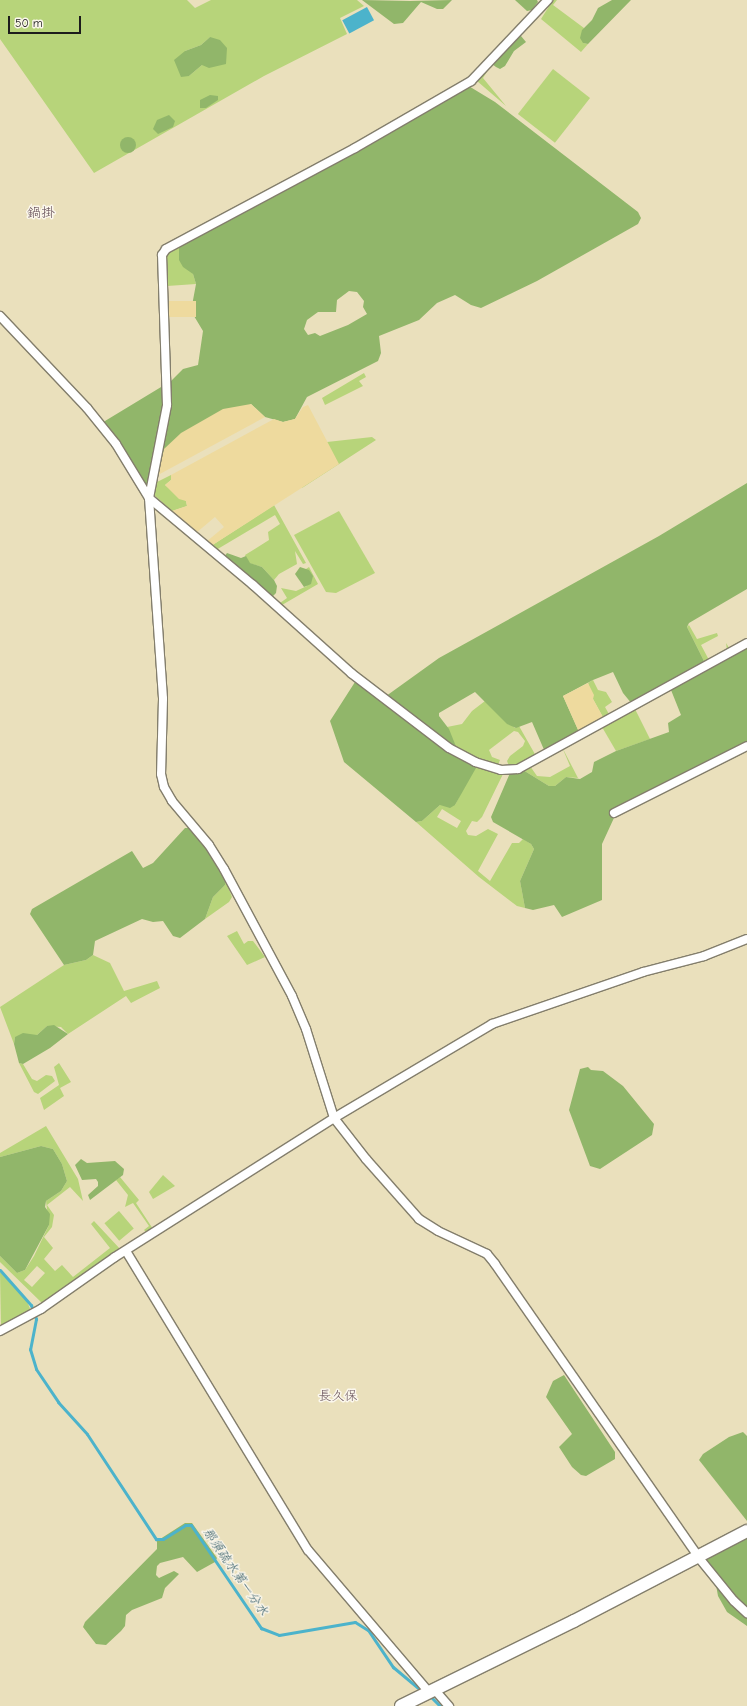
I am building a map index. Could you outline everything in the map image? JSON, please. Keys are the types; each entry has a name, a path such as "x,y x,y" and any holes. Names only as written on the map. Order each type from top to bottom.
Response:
{"street":[{"path":"548,0 471,81 355,148 166,249 162,255 166,405 149,498 163,699 161,774 164,787 172,801 209,845 224,869 292,996 306,1029 334,1118 366,1159 420,1219 438,1231 487,1254 699,1558 734,1601 747,1613"},
{"path":"0,316 87,408 116,444 149,498 247,580 351,673 449,748 475,762 501,770 518,769 747,644"},
{"path":"614,814 747,746"},
{"path":"0,1331 41,1309 126,1251 334,1118 492,1024 643,972 704,956 747,939"},
{"path":"126,1251 308,1550 432,1691 449,1706"},
{"path":"401,1706 699,1558 747,1531"}],"green space":[{"path":"0,0 187,0 195,8 211,0 357,0 364,6 340,18 347,34 264,76 94,173 0,39","holes":["210,37 202,65 189,76 185,51 201,45"]},
{"path":"362,0 452,0 443,9 437,9 421,2 403,23 394,24"},
{"path":"515,0 537,0 538,2 532,10 527,11"},
{"path":"553,0 557,0 553,5 584,28 583,43 588,44 581,52 541,19"},
{"path":"612,0 631,0 588,44 583,43 580,38 582,30 592,20 598,8"},
{"path":"521,36 526,42 514,51 505,66 500,69 492,64 516,37"},
{"path":"210,37 220,40 227,48 226,64 209,68 202,65 189,76 181,77 174,60 185,51 201,45"},
{"path":"492,64 483,78 506,106 477,81"},
{"path":"553,69 590,98 555,143 518,114"},
{"path":"467,85 495,102 638,212 641,218 638,224 537,281 481,308 471,305 455,295 437,303 419,320 379,336 381,353 378,361 307,397 295,419 283,422 265,417 251,404 158,469 148,490 100,430 105,421 171,381 183,369 198,365 203,331 191,311 196,284 193,274 183,267 179,260 179,245","holes":["349,291 357,292 364,301 363,307 367,314 348,325 320,336 315,333 308,335 304,329 307,320 318,312 336,312 337,300"]},
{"path":"210,95 218,96 218,100 206,108 200,108 200,100"},
{"path":"169,115 175,121 173,127 158,134 153,129 157,120"},
{"path":"128,137 135,142 136,145 131,152 128,153 121,148 120,145 125,138"},
{"path":"179,245 193,274 196,284 167,286 167,253"},
{"path":"364,373 366,377 359,381 363,386 325,405 322,398"},
{"path":"324,437 327,442 372,437 376,440 302,488"},
{"path":"171,475 171,480 165,485 186,501 187,506 172,511 153,494 155,483"},
{"path":"747,483 747,589 689,623 687,627 706,665 632,704 623,693 613,672 593,680 563,696 579,732 545,752 532,722 516,728 507,724 475,692 439,713 439,716 449,729 461,759 476,768 455,805 450,808 440,805 422,821 416,822 344,762 330,721 355,682 382,699 439,658 659,536"},
{"path":"274,505 306,563 303,564 295,551 297,564 279,574 274,580 262,567 249,563 245,555 269,540 268,532 280,524 275,515 216,550 211,546"},
{"path":"339,511 375,573 336,593 326,592 294,535"},
{"path":"227,553 241,558 246,556 250,563 262,567 274,580 277,586 276,593 271,598 224,557"},
{"path":"300,567 309,570 313,576 311,584 304,587 295,574"},
{"path":"309,567 318,584 282,605 280,603 287,598 281,588 296,591 307,586 306,569"},
{"path":"689,625 697,639 717,633 718,636 701,645 709,660 727,650 726,643 731,651 706,665 687,627"},
{"path":"747,647 747,744 619,807 602,844 602,900 562,917 554,905 533,910 525,908 520,881 534,849 531,844 493,822 491,817 510,773 523,770 549,786 555,786 566,777 580,779 592,772 594,762 616,751 669,732 668,723 681,715 671,690"},
{"path":"593,680 598,690 606,692 612,702 605,707 610,716 604,719 593,699 588,683"},
{"path":"485,701 515,728 519,726 536,756 516,766 509,766 507,761 510,756 523,746 525,741 518,732 514,731 489,750 492,757 500,760 498,765 477,759 456,748 447,727 462,724 472,711"},
{"path":"635,709 650,739 616,751 602,727"},
{"path":"562,747 578,778 566,777 555,786 549,786 523,770 530,766 537,776 550,777 570,766"},
{"path":"475,765 503,774 482,817 477,822 472,821 466,831 468,835 476,836 488,829 498,834 478,871 490,881 512,843 519,843 523,839 531,844 534,849 520,881 525,908 517,906 479,877 416,822 422,821 440,805 455,805","holes":["442,809 461,821 457,828 437,817"]},
{"path":"185,828 190,828 206,846 225,879 225,885 213,897 205,919 180,938 173,936 163,921 153,922 142,919 95,941 93,955 86,960 64,965 30,914 32,909 132,851 143,868 153,863"},
{"path":"225,879 232,897 229,902 205,919 213,897 225,885"},
{"path":"237,931 244,944 248,941 253,941 265,957 247,965 227,936"},
{"path":"93,955 110,963 124,991 157,981 160,988 131,1003 126,996 68,1034 61,1027 47,1026 37,1035 15,1037 14,1044 0,1007 64,965 86,960"},
{"path":"54,1025 68,1034 50,1048 23,1064 19,1063 14,1044 15,1037 23,1033 37,1035 47,1026"},
{"path":"19,1063 23,1064 32,1079 37,1081 46,1075 52,1076 55,1081 38,1094 34,1092"},
{"path":"59,1063 71,1082 60,1088 64,1096 44,1110 40,1098 59,1085 54,1067"},
{"path":"588,1067 591,1070 603,1071 623,1086 654,1124 652,1135 600,1169 590,1166 569,1110 580,1069"},
{"path":"46,1126 78,1179 83,1201 70,1187 47,1205 54,1215 52,1227 44,1237 53,1248 44,1259 55,1271 62,1265 73,1277 110,1248 91,1224 94,1221 121,1250 42,1303 0,1262 0,1256 17,1273 25,1270 34,1256 49,1225 46,1201 61,1191 67,1181 62,1164 53,1149 41,1146 0,1157 0,1153","holes":["37,1266 45,1273 32,1287 24,1280"]},
{"path":"41,1146 53,1149 62,1164 67,1181 61,1191 46,1201 45,1207 50,1214 49,1225 25,1270 17,1273 0,1256 0,1157"},
{"path":"81,1159 87,1163 115,1161 124,1169 123,1175 90,1200 88,1195 98,1186 98,1182 96,1179 82,1180 75,1165"},
{"path":"163,1175 175,1186 153,1199 149,1192"},
{"path":"120,1177 139,1200 136,1203 153,1229 146,1232 144,1230 149,1226 133,1203 125,1207 128,1195 116,1180"},
{"path":"119,1211 134,1229 119,1241 104,1223"},
{"path":"0,1272 26,1299 31,1311 1,1327"},
{"path":"564,1375 615,1452 615,1459 586,1476 581,1475 572,1467 559,1447 572,1434 546,1397 553,1381"},
{"path":"743,1432 747,1436 747,1521 699,1460 703,1454 729,1437"},
{"path":"185,1523 192,1523 217,1558 215,1562 197,1572 183,1557 160,1563 157,1566 156,1575 159,1578 174,1571 179,1574 165,1588 162,1598 132,1610 126,1615 125,1626 121,1631 106,1645 96,1644 83,1627 85,1622 157,1549 157,1541"},
{"path":"747,1536 747,1626 727,1612 718,1596 716,1585 703,1566 706,1558"}],"sand":[{"path":"168,301 196,301 196,317 168,317"},
{"path":"251,404 265,417 158,475 164,449 181,433 223,409"},
{"path":"308,405 339,464 211,546 206,542 224,527 215,517 196,533 172,511 187,506 186,501 179,499 165,485 171,480 171,475 274,419 283,422 295,419 303,407"},
{"path":"588,683 594,695 593,699 604,719 579,732 563,696"}],"water":[{"path":"367,7 374,20 349,33 342,20"}],"waterway":[{"name":"那須疏水第一分水","path":"0,1270 31,1305 36,1319 30,1349 36,1369 58,1402 87,1434 156,1539 163,1539 185,1525 191,1525 261,1628 279,1635 355,1622 368,1630 393,1667 422,1691"},
{"name":"那須疏水第一分水","path":"429,1695 440,1706"}],"district":[{"name":"鍋掛","path":"41,213"},
{"name":"長久保","path":"338,1396"}]}
